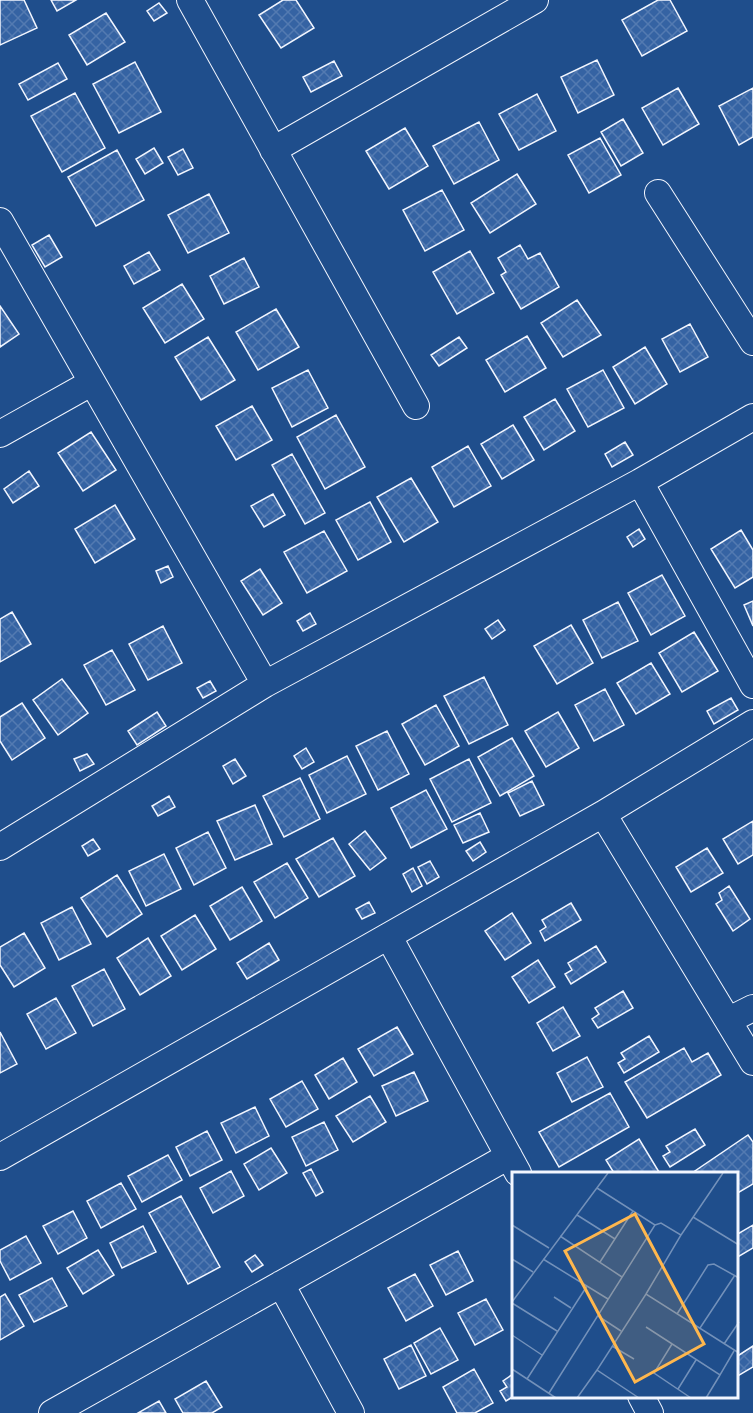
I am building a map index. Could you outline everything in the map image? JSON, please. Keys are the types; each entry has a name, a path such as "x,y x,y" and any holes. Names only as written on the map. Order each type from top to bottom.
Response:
{"street":[{"path":"190,0 416,406"},
{"path":"273,150 535,0"},
{"path":"658,194 753,342"},
{"path":"0,221 265,684"},
{"path":"0,434 92,383"},
{"path":"0,847 265,684 640,482 753,417"},
{"path":"640,482 753,685"},
{"path":"0,1157 603,814 753,723"},
{"path":"603,814 753,1062"},
{"path":"52,1413 281,1284 514,1165 389,937"},
{"path":"729,1020 753,1008"},
{"path":"281,1284 351,1413"},
{"path":"642,1398 650,1413"}],"building":[{"path":"0,0 24,0 37,28 0,45"},
{"path":"51,0 76,0 57,11"},
{"path":"283,0 296,0 314,28 281,48 259,15"},
{"path":"658,0 670,0 687,31 642,56 622,20"},
{"path":"159,3 167,13 154,21 147,11"},
{"path":"106,13 125,42 87,65 69,35"},
{"path":"597,60 614,95 578,113 561,77"},
{"path":"334,61 342,76 311,92 303,77"},
{"path":"135,62 161,112 119,133 93,84"},
{"path":"58,63 67,79 28,100 19,84"},
{"path":"678,88 699,124 663,145 642,108"},
{"path":"753,88 753,137 739,145 719,106"},
{"path":"75,93 105,148 62,172 31,116"},
{"path":"537,94 556,131 519,150 499,114"},
{"path":"623,119 643,153 621,166 601,132"},
{"path":"479,122 499,160 454,184 433,146"},
{"path":"405,128 428,166 389,189 366,151"},
{"path":"600,138 621,175 589,193 568,155"},
{"path":"154,148 163,163 145,174 136,159"},
{"path":"183,149 193,168 178,175 168,157"},
{"path":"117,150 144,200 96,226 68,177"},
{"path":"517,174 536,204 490,233 471,203"},
{"path":"442,190 464,230 425,251 403,210"},
{"path":"209,194 229,233 188,253 168,215"},
{"path":"49,235 62,257 45,267 32,245"},
{"path":"520,245 528,259 540,253 559,287 521,309 501,275 506,272 498,258"},
{"path":"470,251 494,293 457,314 433,272"},
{"path":"149,252 160,270 134,284 124,266"},
{"path":"244,258 259,287 224,304 210,276"},
{"path":"182,284 204,319 165,343 143,308"},
{"path":"577,300 601,335 563,357 541,323"},
{"path":"0,306 19,334 0,347"},
{"path":"276,309 299,347 258,370 236,332"},
{"path":"690,324 708,357 680,372 662,339"},
{"path":"527,336 546,368 505,392 486,360"},
{"path":"208,337 235,380 201,400 175,357"},
{"path":"459,337 467,348 439,366 431,355"},
{"path":"645,347 667,384 635,404 613,367"},
{"path":"308,370 328,408 292,427 272,388"},
{"path":"603,370 624,408 588,427 567,389"},
{"path":"555,399 575,431 544,450 524,417"},
{"path":"252,406 272,440 236,460 216,426"},
{"path":"336,415 365,467 325,489 297,437"},
{"path":"513,425 534,460 502,479 481,444"},
{"path":"91,432 116,470 83,491 58,453"},
{"path":"625,442 633,455 612,467 605,454"},
{"path":"468,446 491,486 454,507 432,467"},
{"path":"292,454 325,513 305,524 272,465"},
{"path":"29,471 39,486 13,503 4,489"},
{"path":"411,478 438,522 404,542 377,497"},
{"path":"273,494 285,515 264,527 251,506"},
{"path":"370,502 391,542 358,560 336,520"},
{"path":"115,505 135,539 95,563 75,529"},
{"path":"639,529 645,539 633,547 627,537"},
{"path":"741,530 753,550 753,577 735,588 711,549"},
{"path":"324,531 347,571 307,593 284,552"},
{"path":"168,566 173,577 161,583 156,571"},
{"path":"260,569 282,603 263,615 241,581"},
{"path":"662,575 685,616 651,635 628,593"},
{"path":"753,601 753,626 744,605"},
{"path":"618,602 638,641 602,658 583,620"},
{"path":"12,612 31,644 0,662 0,619"},
{"path":"310,613 316,624 303,631 297,621"},
{"path":"498,620 505,630 492,639 485,629"},
{"path":"571,625 593,663 557,684 534,646"},
{"path":"163,626 182,663 148,680 129,644"},
{"path":"694,632 718,671 682,692 659,653"},
{"path":"112,650 135,690 106,705 84,665"},
{"path":"651,663 670,694 636,714 617,683"},
{"path":"484,677 508,725 469,744 444,696"},
{"path":"62,679 88,713 58,735 33,700"},
{"path":"210,681 216,691 203,698 197,688"},
{"path":"605,689 624,725 594,741 575,705"},
{"path":"731,698 738,710 714,724 707,711"},
{"path":"22,703 45,738 12,760 0,741 0,717"},
{"path":"436,705 459,746 425,765 402,724"},
{"path":"157,712 166,726 137,745 128,731"},
{"path":"558,712 579,748 546,767 525,731"},
{"path":"387,731 409,774 378,790 356,746"},
{"path":"512,738 534,776 500,796 478,757"},
{"path":"306,748 314,762 302,769 294,756"},
{"path":"87,754 94,764 80,771 74,759"},
{"path":"347,756 366,794 327,813 309,775"},
{"path":"235,759 246,776 233,784 223,766"},
{"path":"469,759 491,803 452,822 430,779"},
{"path":"300,778 320,819 284,837 263,796"},
{"path":"532,781 544,805 520,816 508,793"},
{"path":"426,790 447,829 411,848 391,808"},
{"path":"169,796 175,807 158,816 152,806"},
{"path":"255,805 272,844 235,860 217,821"},
{"path":"480,813 489,832 463,843 454,825"},
{"path":"753,821 753,855 738,864 723,839"},
{"path":"365,831 386,858 370,870 349,844"},
{"path":"208,832 226,868 194,885 176,848"},
{"path":"333,838 355,876 319,897 296,859"},
{"path":"93,839 100,849 88,856 82,846"},
{"path":"480,842 486,852 473,861 466,851"},
{"path":"707,848 723,873 691,892 676,867"},
{"path":"164,854 181,889 146,906 129,871"},
{"path":"430,861 439,877 427,884 418,867"},
{"path":"287,863 308,898 275,918 254,882"},
{"path":"413,868 422,886 412,892 403,874"},
{"path":"117,875 142,914 107,937 81,898"},
{"path":"729,886 750,919 733,931 716,904 722,900 719,893"},
{"path":"242,887 262,921 230,940 210,906"},
{"path":"369,902 375,913 362,919 356,909"},
{"path":"571,903 581,920 545,941 540,931 546,927 542,920"},
{"path":"72,907 91,944 59,960 41,923"},
{"path":"512,913 531,943 505,960 485,931"},
{"path":"195,915 216,949 182,970 161,936"},
{"path":"24,933 45,968 14,987 0,965 0,947"},
{"path":"148,938 171,976 140,995 117,958"},
{"path":"269,943 279,960 247,979 237,963"},
{"path":"596,946 606,962 571,984 565,974 572,970 568,963"},
{"path":"538,960 555,987 529,1003 512,977"},
{"path":"104,969 125,1009 93,1026 72,986"},
{"path":"623,991 633,1008 598,1028 592,1019 599,1014 595,1008"},
{"path":"56,998 76,1033 46,1049 27,1014"},
{"path":"563,1007 580,1036 553,1051 537,1023"},
{"path":"397,1027 413,1054 374,1076 358,1049"},
{"path":"0,1032 17,1064 0,1073"},
{"path":"649,1036 659,1052 624,1073 618,1063 625,1059 621,1053"},
{"path":"684,1048 692,1062 708,1053 721,1075 647,1118 625,1082"},
{"path":"587,1057 603,1087 572,1102 557,1073"},
{"path":"343,1058 357,1082 329,1099 315,1075"},
{"path":"414,1072 428,1101 396,1116 382,1086"},
{"path":"302,1081 318,1109 286,1127 270,1099"},
{"path":"610,1093 629,1127 559,1167 539,1132"},
{"path":"370,1096 386,1122 353,1142 336,1116"},
{"path":"255,1107 269,1136 236,1153 221,1123"},
{"path":"324,1122 338,1150 306,1166 292,1137"},
{"path":"695,1129 705,1145 670,1167 663,1156 670,1152 666,1146"},
{"path":"207,1131 222,1160 190,1176 176,1147"},
{"path":"748,1135 753,1142 753,1184 738,1193 738,1172 693,1172"},
{"path":"639,1139 659,1172 613,1172 606,1160"},
{"path":"271,1148 287,1173 259,1190 244,1164"},
{"path":"168,1155 182,1180 142,1202 128,1176"},
{"path":"311,1169 323,1192 316,1196 303,1173"},
{"path":"231,1171 244,1196 213,1213 200,1188"},
{"path":"121,1183 136,1209 101,1228 87,1201"},
{"path":"181,1196 220,1267 188,1284 149,1213"},
{"path":"73,1211 87,1238 58,1254 43,1226"},
{"path":"753,1225 753,1248 738,1257 738,1234"},
{"path":"143,1226 156,1252 122,1268 110,1243"},
{"path":"26,1236 41,1263 10,1280 0,1261 0,1250"},
{"path":"98,1250 114,1275 83,1294 67,1268"},
{"path":"458,1251 473,1281 446,1295 430,1265"},
{"path":"255,1255 263,1265 252,1272 245,1262"},
{"path":"415,1274 433,1306 406,1321 388,1288"},
{"path":"52,1278 67,1306 34,1322 19,1295"},
{"path":"5,1294 24,1326 0,1340 0,1297"},
{"path":"486,1299 503,1330 475,1345 458,1313"},
{"path":"440,1328 458,1360 431,1374 414,1343"},
{"path":"411,1345 426,1376 399,1389 384,1359"},
{"path":"753,1346 753,1367 738,1376 738,1356"},
{"path":"474,1369 493,1403 475,1413 457,1413 443,1387"},
{"path":"512,1375 512,1397 506,1401 500,1391 507,1387 503,1381"},
{"path":"206,1381 222,1407 212,1413 183,1413 175,1399"},
{"path":"159,1401 166,1413 138,1413"}]}
